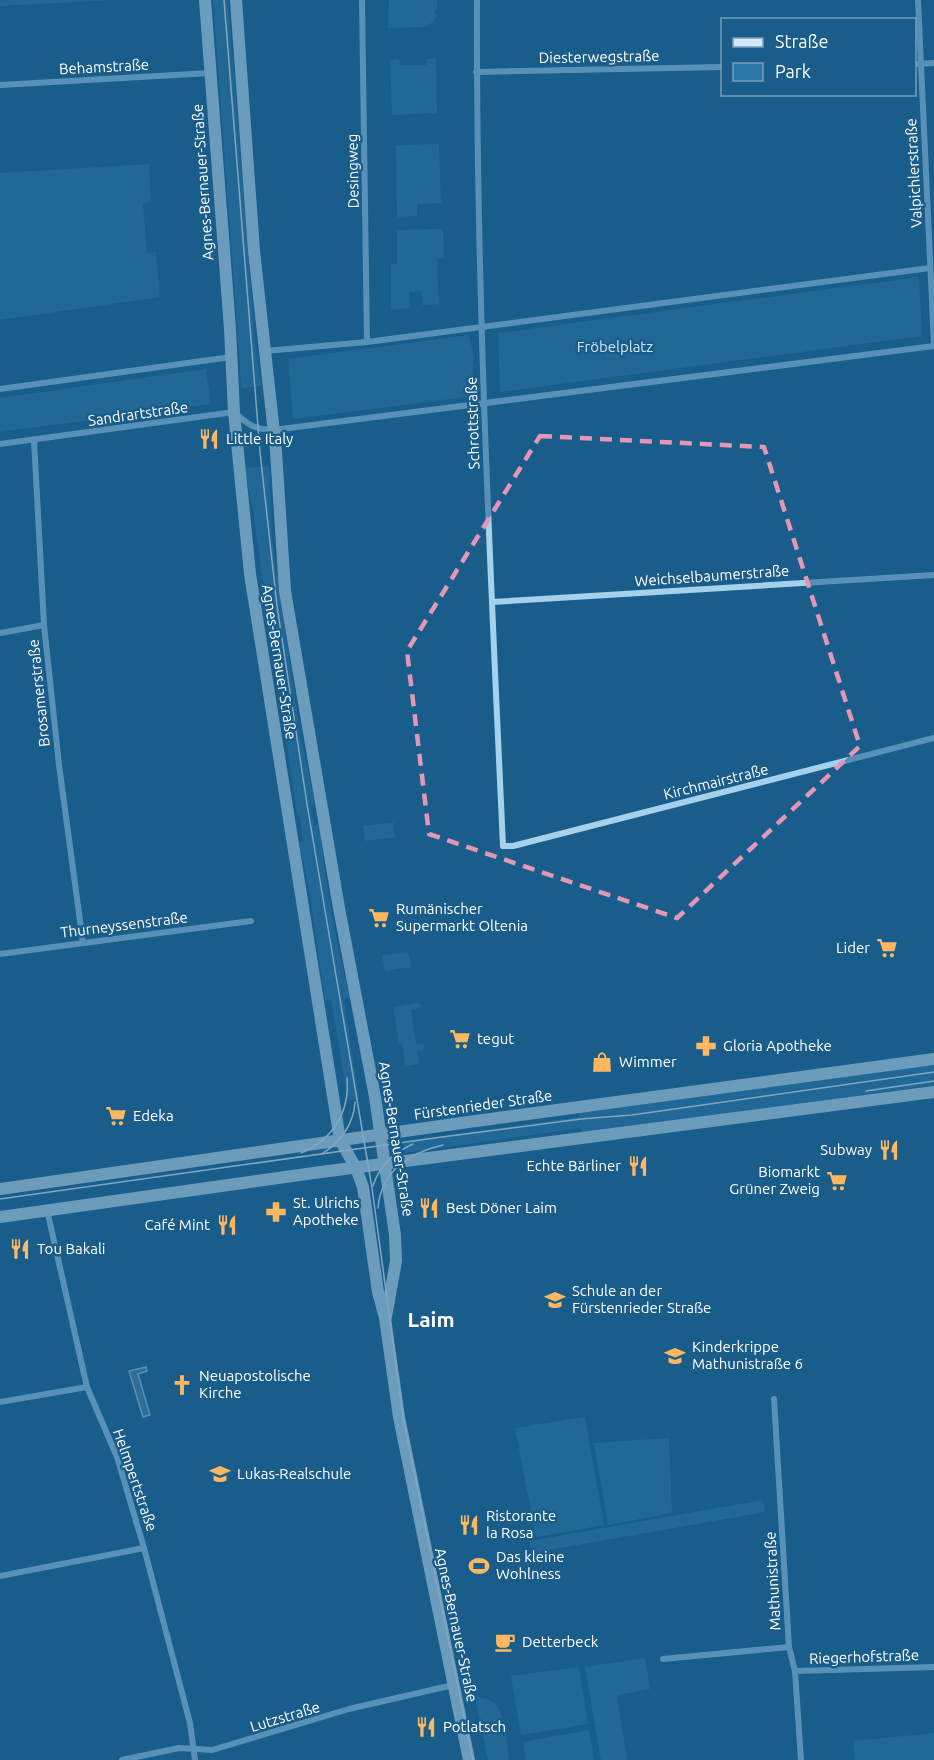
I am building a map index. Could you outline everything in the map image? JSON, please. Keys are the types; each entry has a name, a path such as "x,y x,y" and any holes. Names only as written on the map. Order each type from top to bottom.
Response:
{"main road":[{"name":"Agnes-Bernauer-Straße","path":"205,0 234,412 250,574 340,1140 356,1168 363,1187 399,1418 469,1760"},
{"name":"Agnes-Bernauer-Straße","path":"236,0 254,251 273,430 285,591 339,908 381,1135 394,1224 396,1261 385,1318"},
{"name":"Fürstenrieder Straße","path":"0,1189 934,1059"},
{"path":"0,1217 934,1092"}],"street":[{"name":"Desingweg","path":"362,0 367,342"},
{"name":"Schrottstraße","path":"477,0 476,72 484,404 503,846"},
{"name":"Valpichlerstraße","path":"918,0 918,64 934,346"},
{"path":"918,64 934,63"},
{"name":"Diesterwegstraße","path":"476,72 721,67"},
{"name":"Behamstraße","path":"0,85 210,73"},
{"path":"265,351 367,342 930,268"},
{"path":"234,412 250,426 273,430 934,346"},
{"path":"0,389 231,357"},
{"name":"Sandrartstraße","path":"0,444 234,412"},
{"name":"Brosamerstraße","path":"34,440 44,626 59,765 83,943"},
{"name":"Weichselbaumerstraße","path":"492,602 934,574"},
{"path":"0,633 44,626"},
{"name":"Kirchmairstraße","path":"503,846 513,846 934,738"},
{"name":"Thurneyssenstraße","path":"0,954 251,921"},
{"name":"Helmpertstraße","path":"47,1210 87,1387 117,1457 144,1548 190,1723 195,1760"},
{"path":"0,1402 87,1387"},
{"name":"Mathunistraße","path":"774,1399 789,1647 795,1671 801,1760"},
{"path":"0,1576 144,1548"},
{"path":"663,1659 789,1647"},
{"name":"Riegerhofstraße","path":"795,1671 934,1667"},
{"name":"Lutzstraße","path":"122,1760 179,1748 212,1750 349,1709 453,1685"}],"highlighted area":[{"path":"540,436 764,447 860,746 677,918 429,834 407,651"}],"green space":[{"path":"0,0 113,0 0,6"},
{"path":"213,0 228,0 255,341 261,386 241,388 239,349"},
{"path":"389,0 437,0 437,8 434,12 437,17 427,27 388,28"},
{"path":"399,59 400,65 427,65 427,59 436,59 437,113 392,115 390,60"},
{"path":"439,144 441,203 417,204 417,216 397,217 396,145"},
{"path":"149,164 151,202 143,204 147,253 156,252 160,297 0,320 0,173"},
{"path":"443,229 444,258 437,259 439,304 423,306 421,291 409,292 410,308 391,310 391,264 397,264 397,230"},
{"name":"Fröbelplatz","path":"919,277 922,336 500,392 498,333"},
{"path":"469,335 473,354 474,396 293,419 288,359"},
{"path":"206,369 211,404 0,432 0,398"},
{"path":"269,466 272,540 301,739 315,804 311,806 314,825 318,825 320,829 332,914 350,997 344,999 359,1099 348,1101 331,1000 325,1001 310,894 299,842 303,841 300,817 297,815 245,468"},
{"path":"393,822 395,837 365,841 363,826"},
{"path":"408,952 411,967 385,971 382,955"},
{"path":"419,1003 422,1007 411,1010 416,1044 425,1046 423,1050 417,1051 419,1064 408,1066 405,1064 402,1043 399,1043 393,1007"},
{"path":"934,1065 934,1085 582,1134 581,1128 405,1153 404,1141 579,1117 579,1113"},
{"path":"585,1417 604,1525 536,1537 515,1428"},
{"path":"669,1438 672,1513 608,1525 594,1443"},
{"path":"763,1500 765,1512 532,1553 530,1541"},
{"path":"645,1658 650,1689 617,1695 627,1760 601,1760 585,1667"},
{"path":"579,1667 588,1724 521,1735 511,1676"},
{"path":"475,1697 490,1700 498,1707 505,1729 509,1760 488,1760"},
{"path":"589,1730 594,1760 526,1760 523,1742"},
{"path":"934,1733 934,1760 855,1760 853,1741"}],"shaded area":[{"path":"146,1367 147,1371 138,1374 150,1415 143,1417 129,1371"}],"tram line":[{"path":"224,0 260,452 277,606 307,804 372,1188 403,1417 473,1760"},
{"path":"0,1199 442,1137 581,1119 632,1115 934,1072"},
{"path":"301,1153 322,1141 337,1124 345,1103 347,1078"},
{"path":"866,1091 934,1081"},
{"path":"323,1153 345,1131 352,1117 355,1102"},
{"path":"373,1186 388,1160 413,1144"},
{"path":"378,1208 385,1184 399,1166 419,1153 443,1145"}],"place":[{"name":"Little Italy","path":"209,439"},
{"name":"Rumänischer Supermarkt Oltenia","path":"379,918"},
{"name":"Lider","path":"887,948"},
{"name":"tegut","path":"460,1039"},
{"name":"Gloria Apotheke","path":"706,1046"},
{"name":"Wimmer","path":"602,1062"},
{"name":"Edeka","path":"116,1116"},
{"name":"Subway","path":"889,1150"},
{"name":"Echte Bärliner","path":"638,1166"},
{"name":"Biomarkt Grüner Zweig","path":"837,1181"},
{"name":"Best Döner Laim","path":"429,1208"},
{"name":"St. Ulrichs Apotheke","path":"276,1212"},
{"name":"Café Mint","path":"227,1225"},
{"name":"Tou Bakali","path":"20,1249"},
{"name":"Schule an der Fürstenrieder Straße","path":"555,1300"},
{"name":"Kinderkrippe Mathunistraße 6","path":"675,1356"},
{"name":"Neuapostolische Kirche","path":"182,1385"},
{"name":"Lukas-Realschule","path":"220,1474"},
{"name":"Ristorante la Rosa","path":"469,1525"},
{"name":"Das kleine Wohlness","path":"479,1566"},
{"name":"Detterbeck","path":"505,1642"},
{"name":"Potlatsch","path":"426,1727"}],"district":[{"name":"Laim","path":"431,1320"}]}
